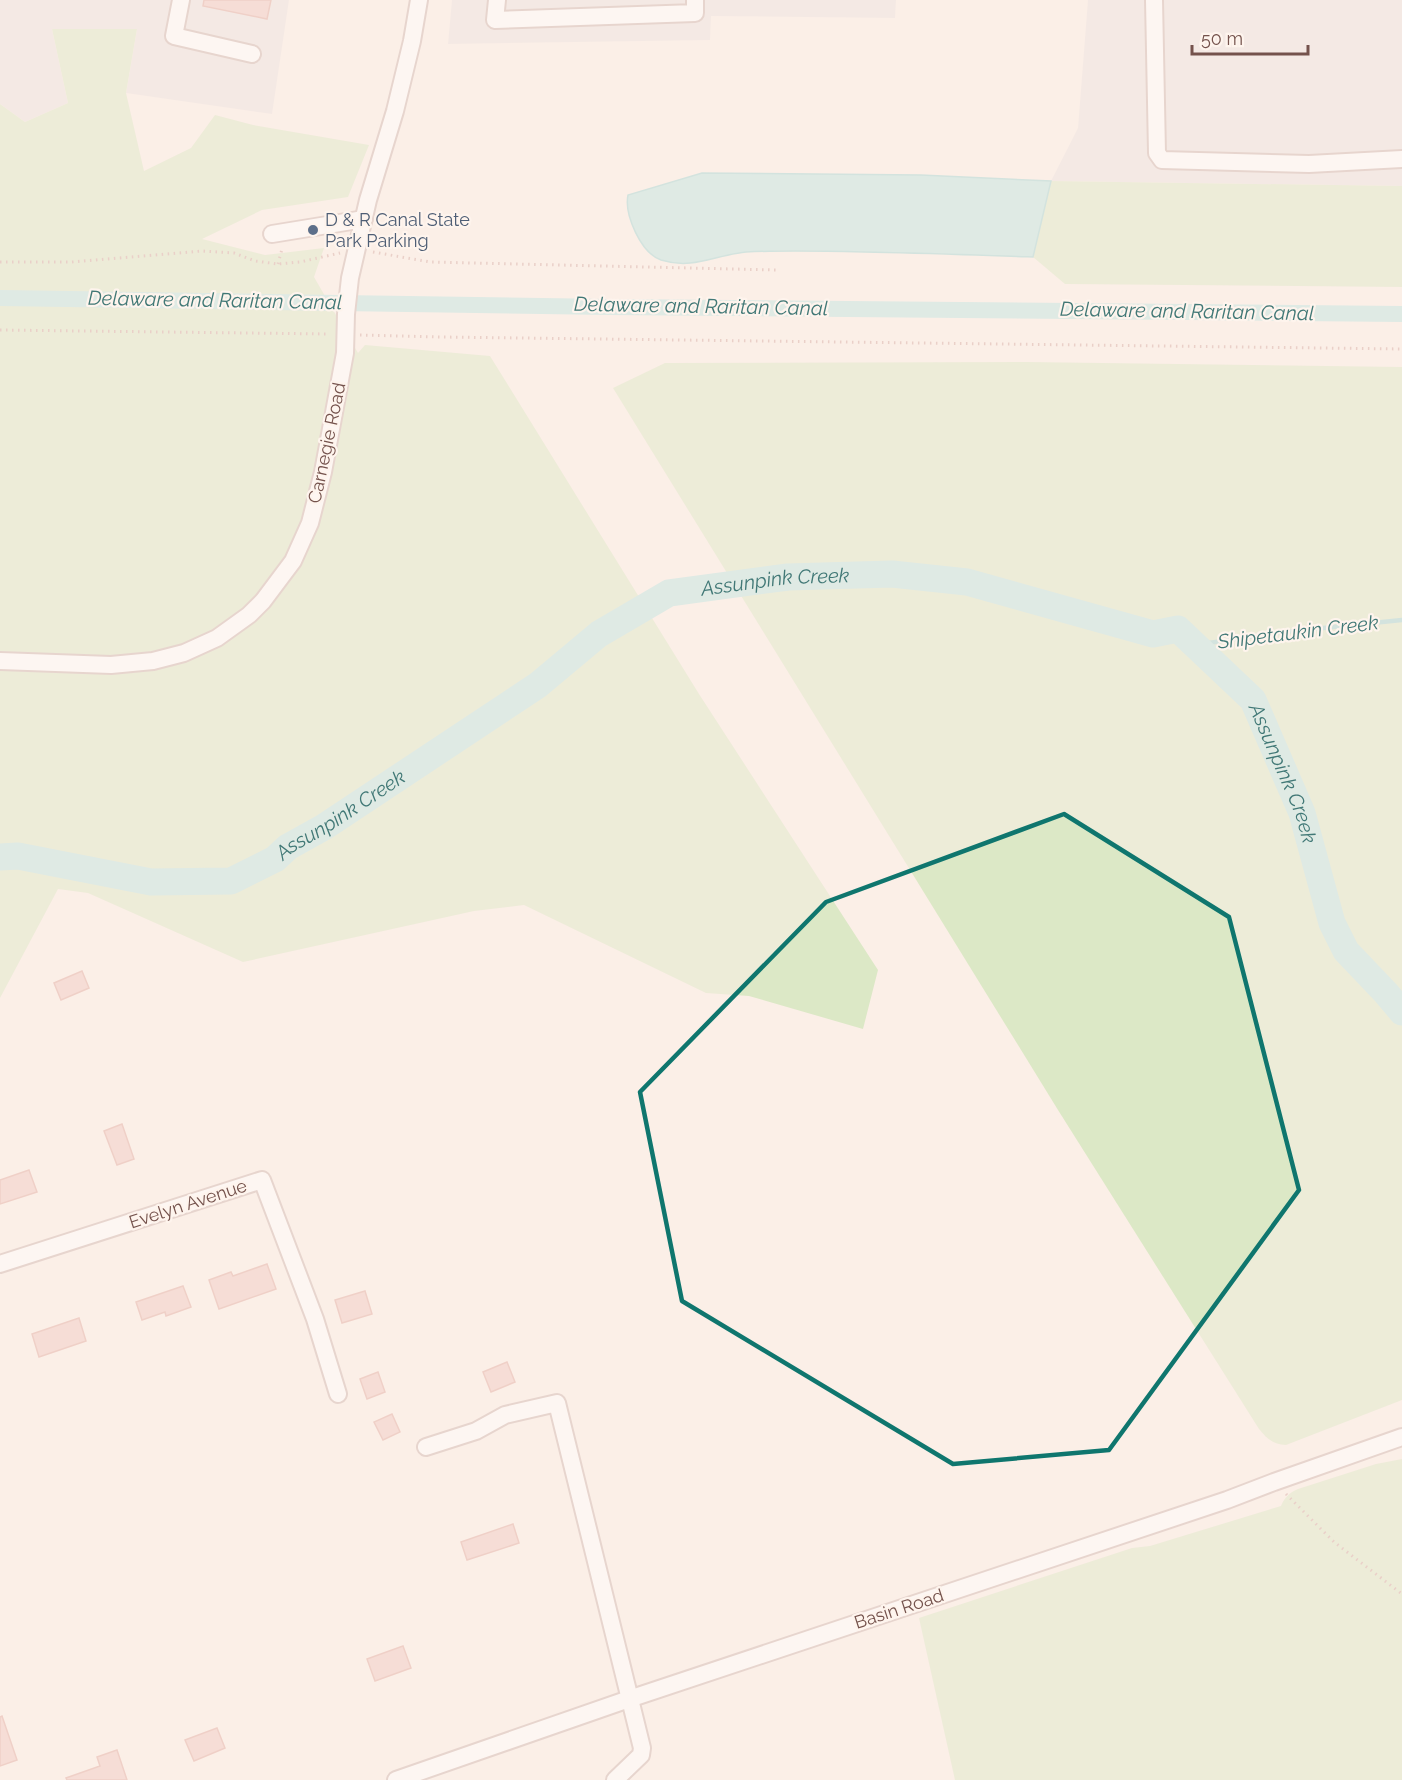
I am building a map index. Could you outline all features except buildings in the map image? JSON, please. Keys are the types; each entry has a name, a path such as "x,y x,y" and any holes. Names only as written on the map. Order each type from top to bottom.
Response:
{"street":[{"path":"181,0 174,36 252,54"},
{"name":"Carnegie Road","path":"0,661 111,665 153,661 184,653 217,638 249,615 263,601 293,561 310,523 323,472 345,353 350,278 368,200 412,41 419,0"},
{"path":"497,0 495,20 695,7"},
{"path":"1154,0 1157,153 1162,160 1309,164 1402,159"},
{"path":"272,234 364,219"},
{"name":"Evelyn Avenue","path":"0,1264 262,1180 315,1319 338,1394"},
{"path":"426,1447 476,1431 505,1415 557,1402 642,1748 641,1755 615,1780"},
{"name":"Basin Road","path":"396,1780 629,1699 1227,1500 1402,1437"}],"path":[{"path":"0,262 72,262 202,251 234,253 255,261 278,264 300,262 358,249 430,262 776,270"},
{"path":"0,330 1402,349"},
{"path":"1274,1482 1334,1542 1402,1594"}],"highlighted area":[{"path":"1064,814 1229,917 1299,1190 1109,1450 953,1464 682,1301 640,1092 826,902"}],"shaded area":[{"path":"0,0 289,0 272,114 126,93 137,29 52,29 68,103 25,122 0,104"},
{"path":"452,0 896,0 895,18 711,16 710,40 448,44"},
{"path":"1088,0 1402,0 1402,186 1051,181 1078,128"}],"green space":[{"path":"52,29 137,29 126,93 144,171 191,148 215,115 253,125 369,145 348,197 262,210 202,239 265,255 324,248 314,277 358,353 365,345 490,356 699,694 878,970 863,1029 749,996 706,993 524,905 474,911 243,962 88,893 58,889 0,998 0,104 25,122 68,103"},
{"path":"1051,181 1402,186 1402,287 1065,284 1033,257"},
{"path":"1028,362 1402,367 1402,1400 1286,1445 1271,1440 1259,1429 1058,1110 613,388 665,363"},
{"path":"1402,1459 1402,1780 955,1780 919,1618 1132,1548 1150,1546 1281,1506 1292,1492 1298,1489 1376,1464"}],"water":[{"path":"702,173 921,175 1051,181 1033,257 790,251 746,252 694,263 673,263 661,260 647,250 631,223 627,203 628,195"}],"waterway":[{"name":"Delaware and Raritan Canal","path":"0,298 609,307 1402,314"},
{"name":"Assunpink Creek","path":"0,857 18,856 151,882 231,881 275,859 288,847 324,827 538,685 599,634 669,593 788,577 892,574 967,582 1153,634 1178,629 1253,700 1302,813 1332,923 1346,951 1402,1012"},
{"name":"Shipetaukin Creek","path":"1195,645 1284,632 1402,620"}],"place":[{"name":"D & R Canal State Park Parking","path":"313,230"}]}
